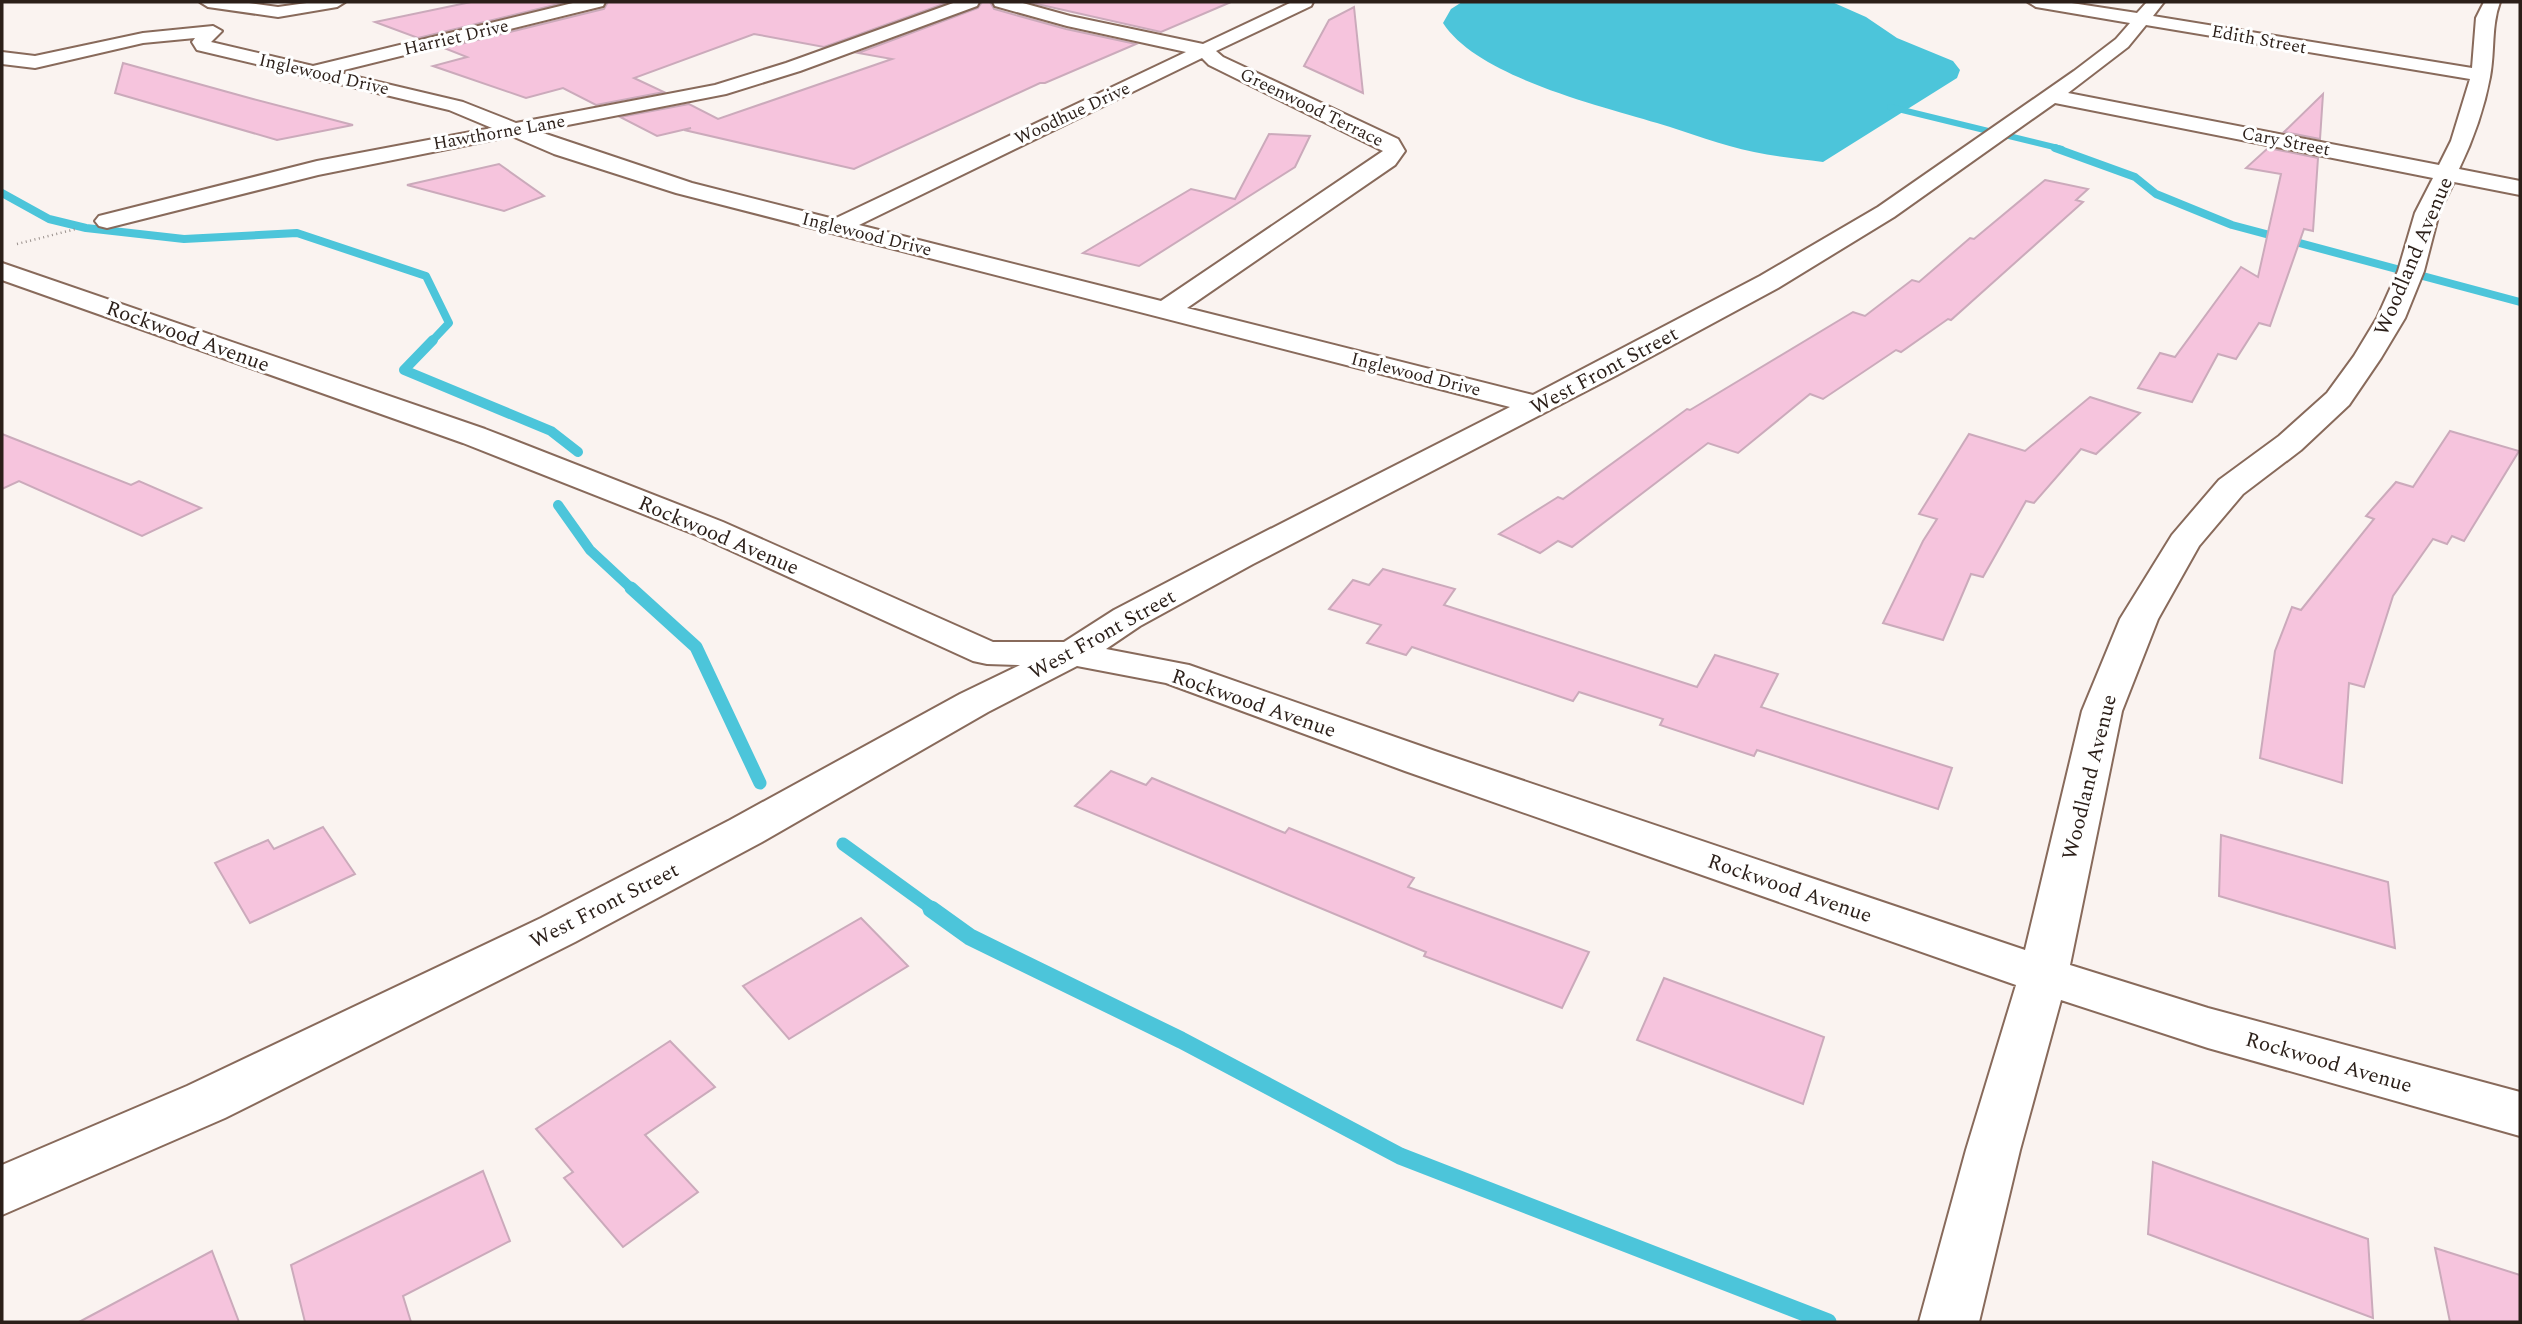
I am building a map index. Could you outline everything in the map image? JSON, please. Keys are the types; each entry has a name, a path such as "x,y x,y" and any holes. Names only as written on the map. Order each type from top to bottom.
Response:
{"street":[{"path":"208,2 294,11 337,2"},
{"path":"208,38 206,24 211,16 262,2"},
{"name":"Harriet Drive","path":"315,71 597,2"},
{"name":"Hawthorne Lane","path":"107,221 317,168 729,87 971,2"},
{"name":"Greenwood Terrace","path":"1001,2 1067,21 1204,50 1216,61 1380,137 1390,144 1394,151 1387,160 1166,310"},
{"name":"Woodhue Drive","path":"838,226 1305,2"},
{"name":"Edith Street","path":"2036,2 2149,11 2481,75"},
{"name":"Woodland Avenue","path":"1949,1322 1993,1150 2043,975 2102,711 2139,619 2184,542 2231,487 2290,443 2338,399 2391,318 2411,271 2427,213 2462,141 2481,75 2485,18 2492,2"},
{"name":"West Front Street","path":"2,1191 206,1102 558,930 746,831 974,703 1072,654 1127,618 1769,282 1886,212 2051,96 2122,43 2149,11"},
{"name":"Inglewood Drive","path":"5,59 35,62 143,38 208,38 315,71 456,106 618,169 1537,405"},
{"path":"5,59 54,40"},
{"name":"Cary Street","path":"2051,96 2520,188"},
{"name":"Rockwood Avenue","path":"2,271 474,436 710,529 988,653 1072,654 1175,673 1420,761 2043,975 2208,1028 2520,1114"}],"path":[{"path":"21,243 107,221"}],"water":[{"path":"1462,2 1832,2 1866,17 1897,38 1953,61 1960,70 1957,78 1823,162 1789,158 1718,142 1573,98 1511,74 1483,59 1460,42 1443,23 1451,9"}],"building":[{"path":"471,2 567,2 418,38 375,22"},
{"path":"608,2 949,2 824,47 754,34 634,78 664,92 596,105 563,88 526,98 433,66 467,57 444,48 604,9"},
{"path":"982,2 990,2 994,9 1066,29 1136,44 1040,83 854,169 684,130 691,128 657,136 620,117 689,104 718,119 892,59 858,53 978,8"},
{"path":"1028,2 1231,2 1161,32"},
{"path":"1354,7 1363,93 1304,66 1329,20"},
{"path":"123,63 353,125 277,140 115,93"},
{"path":"2323,94 2320,139 2284,132"},
{"path":"1269,134 1310,136 1295,167 1139,266 1083,253 1191,189 1235,199"},
{"path":"2268,148 2318,158 2313,231 2304,229 2270,326 2259,323 2236,359 2218,354 2192,402 2138,388 2160,353 2175,357 2241,267 2258,277 2281,174 2246,168"},
{"path":"499,164 544,196 504,211 407,185"},
{"path":"2045,180 2088,189 2076,200 2083,202 1951,320 1948,319 1901,352 1896,350 1823,399 1810,394 1738,453 1708,443 1572,547 1558,541 1540,553 1499,534 1558,497 1563,499 1687,409 1690,410 1853,312 1865,316 1912,280 1919,282 1970,238 1974,239"},
{"path":"2090,397 2140,413 2096,454 2081,449 2034,503 2026,501 1983,577 1971,574 1943,640 1883,623 1923,541 1937,519 1919,514 1969,434 2025,451"},
{"path":"2450,431 2519,451 2464,541 2452,536 2447,544 2433,539 2393,596 2364,687 2349,683 2342,783 2260,758 2275,651 2292,607 2301,610 2374,519 2366,516 2396,482 2413,487"},
{"path":"2,434 131,485 139,481 201,508 142,536 19,481 2,489"},
{"path":"1383,569 1455,589 1444,605 1697,687 1715,655 1778,674 1761,707 1952,768 1938,809 1757,750 1754,756 1660,725 1663,719 1579,692 1573,701 1412,647 1406,655 1367,643 1381,625 1329,609 1353,580 1369,585"},
{"path":"1111,771 1146,785 1152,778 1285,833 1289,828 1414,878 1408,887 1589,952 1562,1008 1424,956 1426,952 1075,806"},
{"path":"323,827 355,874 250,923 215,863 268,840 274,849"},
{"path":"2221,835 2388,882 2395,948 2219,896"},
{"path":"861,918 908,966 789,1039 743,986"},
{"path":"1664,978 1824,1037 1803,1104 1637,1040"},
{"path":"670,1041 715,1087 645,1135 698,1192 623,1247 564,1178 573,1172 536,1129"},
{"path":"2153,1162 2368,1239 2373,1318 2148,1234"},
{"path":"483,1171 510,1241 403,1296 411,1322 305,1322 291,1265"},
{"path":"2435,1248 2520,1275 2520,1322 2450,1322"},
{"path":"212,1251 239,1322 79,1322"}],"waterway":[{"path":"1890,107 2062,149"},
{"path":"2055,148 2135,177 2156,194 2232,225 2520,302"},
{"path":"2,193 49,219 86,228 184,239 297,233 426,276 449,323 431,342"},
{"path":"433,340 404,370 551,431 578,452"},
{"path":"558,505 590,550 633,590"},
{"path":"631,588 696,647 760,783"},
{"path":"843,844 934,910"},
{"path":"931,909 970,937 1181,1040 1400,1156 1828,1322"}]}
